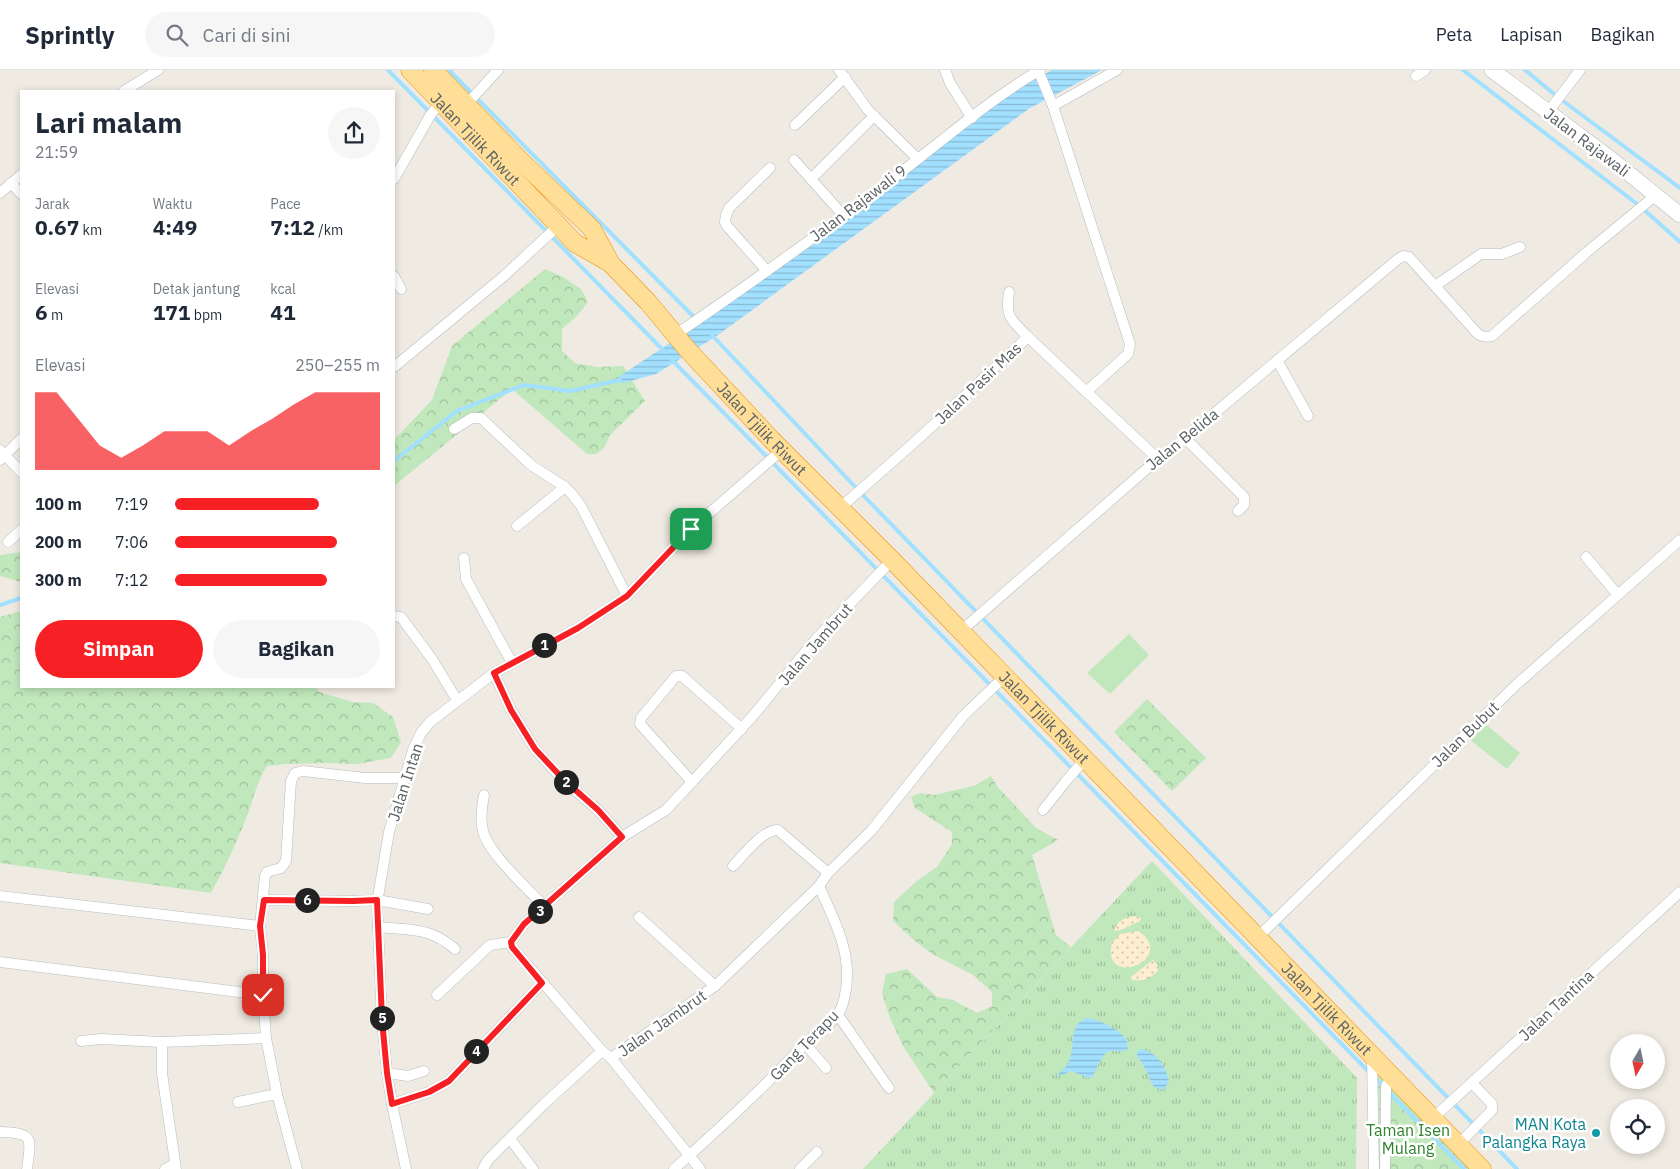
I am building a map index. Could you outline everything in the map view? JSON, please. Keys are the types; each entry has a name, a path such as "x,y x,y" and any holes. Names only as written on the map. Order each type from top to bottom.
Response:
{"highway":[{"name":"Jalan Tjilik Riwut","path":"410,70 575,243 611,264 648,302 690,353 782,450 892,560 1482,1169"},
{"name":"Jalan Tjilik Riwut","path":"433,70 522,162 592,229 611,264"}],"main road":[{"name":"Jalan Rajawali","path":"1492,70 1680,215"}],"street":[{"path":"126,90 158,70"},
{"path":"466,105 498,70"},
{"path":"944,70 972,118"},
{"path":"1051,102 1117,70"},
{"path":"1548,112 1580,70"},
{"path":"1039,72 1051,102 1130,344 1128,354 1086,392"},
{"name":"Jalan Rajawali 9","path":"676,335 843,215 1008,90 1039,72"},
{"path":"795,125 842,73 856,95 874,116 918,159"},
{"path":"395,177 431,114 441,103"},
{"path":"812,178 874,116"},
{"path":"794,160 843,215"},
{"path":"767,271 725,222 729,208 770,168"},
{"path":"4,188 20,175"},
{"path":"4,188 20,194"},
{"path":"1520,247 1502,254 1481,254 1436,286 1482,337 1492,336 1587,252 1656,195"},
{"path":"395,366 504,276 558,226"},
{"name":"Jalan Belida","path":"961,631 1158,459 1398,259 1403,256 1409,257 1436,286"},
{"path":"395,278 401,289"},
{"path":"1009,292 1007,312 1012,321 1028,337"},
{"name":"Jalan Pasir Mas","path":"840,508 1028,337 1158,459"},
{"path":"1277,360 1308,416"},
{"path":"454,429 472,418 481,418 531,465 565,487 581,506 627,596"},
{"path":"1185,438 1244,497 1244,505 1238,511"},
{"path":"20,440 2,455 20,471"},
{"name":"Jalan Intan","path":"406,1169 387,1073 382,1020 377,900 389,832 413,750 421,733 430,722 494,673 578,628 627,596 691,529 782,450"},
{"path":"517,526 565,487"},
{"path":"8,542 20,531"},
{"name":"Jalan Bubut","path":"1258,937 1516,685 1680,540"},
{"path":"1586,557 1618,595"},
{"path":"464,558 466,579 512,664"},
{"name":"Jalan Jambrut","path":"892,560 816,639 742,729 666,810 622,837 524,924 511,942 512,947 542,983 602,1051 611,1058 715,986 819,886 828,873 871,831 964,715 1004,677"},
{"path":"396,614 432,659 457,700"},
{"path":"494,673 511,710 535,749 564,780 598,810 622,837"},
{"path":"692,782 640,724 641,718 676,676 682,676 742,729"},
{"path":"1043,810 1085,759"},
{"path":"297,1169 277,1094 266,1038 260,926 265,876 267,872 281,868 286,861 291,781 295,772 303,771 365,778 404,778"},
{"path":"484,795 481,813 483,831 488,842 502,862 545,907"},
{"path":"733,866 772,830 778,830 828,873"},
{"name":"Gang Terapu","path":"674,1169 838,1015 844,1000 848,976 840,937 819,886"},
{"name":"Jalan Tantina","path":"1432,1119 1680,892"},
{"path":"0,896 260,926"},
{"path":"264,900 377,900 428,909"},
{"path":"639,917 715,986"},
{"path":"378,927 415,930 435,934 455,949"},
{"path":"437,995 490,945 511,942"},
{"path":"0,962 263,995"},
{"path":"392,1104 429,1092 449,1081 542,983"},
{"path":"838,1015 889,1088"},
{"path":"81,1041 101,1039 162,1042 266,1038"},
{"path":"162,1042 162,1073 171,1167"},
{"path":"805,1044 826,1068"},
{"path":"483,1169 488,1160 544,1104 602,1051"},
{"path":"1372,1055 1374,1169"},
{"path":"611,1058 700,1169"},
{"path":"387,1073 408,1076 424,1071"},
{"path":"1386,1169 1386,1086 1392,1076"},
{"path":"1458,1146 1492,1110 1492,1104 1472,1083"},
{"path":"238,1102 277,1094"},
{"path":"0,1132 15,1132 29,1139 27,1169"},
{"path":"510,1139 533,1169"},
{"path":"800,1169 817,1152"}],"green space":[{"path":"545,269 563,277 581,289 588,302 577,316 562,329 562,351 575,363 597,367 623,366 645,401 610,435 604,448 596,454 587,454 512,389 395,485 395,439 432,400 452,346"},
{"path":"20,552 20,582 0,576 0,555"},
{"path":"20,611 20,688 316,688 319,692 353,702 373,703 393,717 401,742 391,758 357,764 324,763 267,766 233,849 211,893 0,863 0,617"},
{"path":"1129,634 1149,655 1110,694 1087,673"},
{"path":"1147,699 1206,758 1172,791 1114,732"},
{"path":"1484,723 1520,753 1507,769 1470,740"},
{"path":"991,776 997,786 1036,828 1058,840 1032,855 1056,935 1071,947 934,1093 903,1046 890,1018 882,993 886,974 907,969 937,997 953,1000 977,1013 992,1006 992,992 973,975 934,955 893,921 894,902 918,880 937,867 952,844 952,832 915,808 911,797 920,793 934,795 974,786"},
{"path":"1152,861 1357,1078 1356,1169 863,1169"},
{"name":"Taman Isen Mulang","path":"1378,1066 1477,1169 1379,1169"}],"sand":[{"path":"1135,916 1141,918 1140,921 1121,930 1114,931 1122,920"},
{"path":"1138,931 1148,941 1150,951 1145,959 1137,965 1126,967 1117,965 1112,957 1112,943 1120,934"},
{"path":"1153,960 1158,965 1158,971 1146,979 1131,979 1131,977"}],"water":[{"path":"1052,70 1102,70 1030,108 715,337 656,374 623,383 616,382 620,376 703,321 1014,90"},
{"path":"1086,1018 1115,1029 1125,1037 1128,1049 1107,1052 1101,1059 1093,1076 1089,1078 1071,1071 1056,1076 1068,1063 1076,1027"},
{"path":"1140,1049 1151,1053 1163,1065 1169,1081 1164,1090 1154,1087 1137,1056 1137,1052"}],"waterway":[{"path":"388,70 665,352"},
{"path":"449,70 696,319"},
{"path":"1463,70 1641,207 1680,242"},
{"path":"1525,70 1559,98 1680,188"},
{"path":"711,334 859,491 1517,1169"},
{"path":"671,359 1369,1072"},
{"path":"395,460 457,411 524,385 570,391 620,380"},
{"path":"0,605 20,598"},
{"path":"1374,1077 1464,1169"}],"place":[{"name":"MAN Kota Palangka Raya","path":"1596,1133"}],"route":[{"path":"263,995 263,955 260,926 264,900 377,900 382,1020 392,1104 429,1092 449,1081 542,983 512,947 511,942 524,924 622,837 598,810 573,789 535,749 511,710 494,673 578,628 616,605 627,596 691,529"}]}
